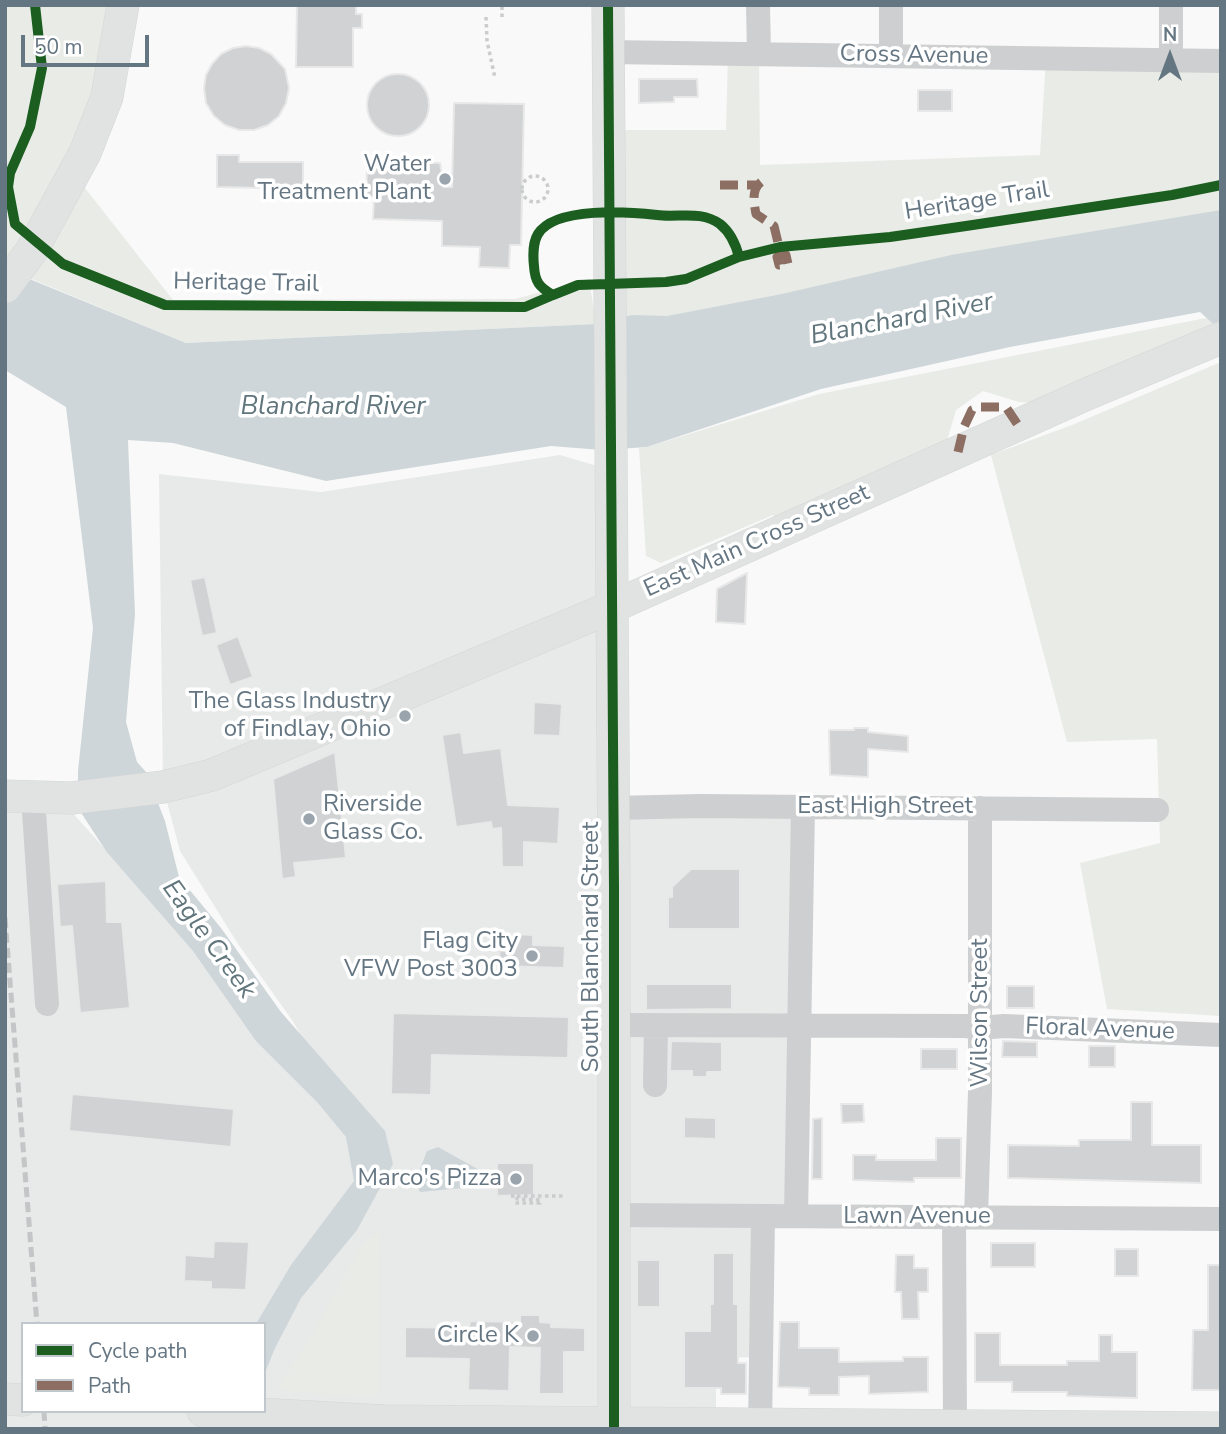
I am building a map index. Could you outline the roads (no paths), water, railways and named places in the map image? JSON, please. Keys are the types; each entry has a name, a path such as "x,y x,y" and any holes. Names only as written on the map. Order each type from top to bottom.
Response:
{"main road":[{"path":"5,287 32,250 85,153 107,97 123,5"},
{"name":"South Blanchard Street","path":"608,5 614,808 614,1426"},
{"name":"East Main Cross Street","path":"19,796 72,798 163,787 212,775 612,607 1087,394 1221,338"},
{"path":"226,1413 384,1421 614,1426 1221,1428"}],"street":[{"path":"758,5 759,53"},
{"path":"891,5 891,55"},
{"path":"1171,5 1171,61"},
{"name":"Cross Avenue","path":"608,52 1221,61"},
{"path":"19,796 47,1004"},
{"path":"796,1216 803,807"},
{"name":"East High Street","path":"614,808 1157,810"},
{"name":"Wilson Street","path":"955,1428 965,1217 980,1092 980,808"},
{"name":"Floral Avenue","path":"614,1025 1052,1027 1221,1035"},
{"path":"655,1085 656,1025"},
{"name":"Lawn Avenue","path":"613,1215 1221,1219"},
{"path":"761,1427 763,1216"}],"water":[{"name":"Blanchard River","path":"1221,210 1221,331 1200,312 1010,347 821,389 647,447 602,450 551,446 326,481 173,443 128,440 135,614 126,722 137,762 146,772 165,821 179,877 221,928 281,1012 385,1131 393,1164 357,1230 301,1298 266,1370 266,1322 257,1322 291,1265 354,1181 346,1137 318,1103 256,1041 193,951 106,851 78,808 78,771 93,628 66,407 5,370 5,269 186,343 596,324 632,315 667,316 782,294 951,255"},
{"path":"438,1147 483,1172 483,1186 420,1192 415,1182 427,1151"}],"railway":[{"path":"5,918 37,1322"},
{"path":"44,1413 45,1429"}],"place":[{"name":"Water Treatment Plant","path":"445,179"},
{"name":"The Glass Industry of Findlay, Ohio","path":"405,716"},
{"name":"Riverside Glass Co.","path":"309,819"},
{"name":"Flag City VFW Post 3003","path":"532,956"},
{"name":"Marco's Pizza","path":"516,1179"},
{"name":"Circle K","path":"533,1336"}],"water label":[{"name":"Eagle Creek","path":"208,940"}]}
